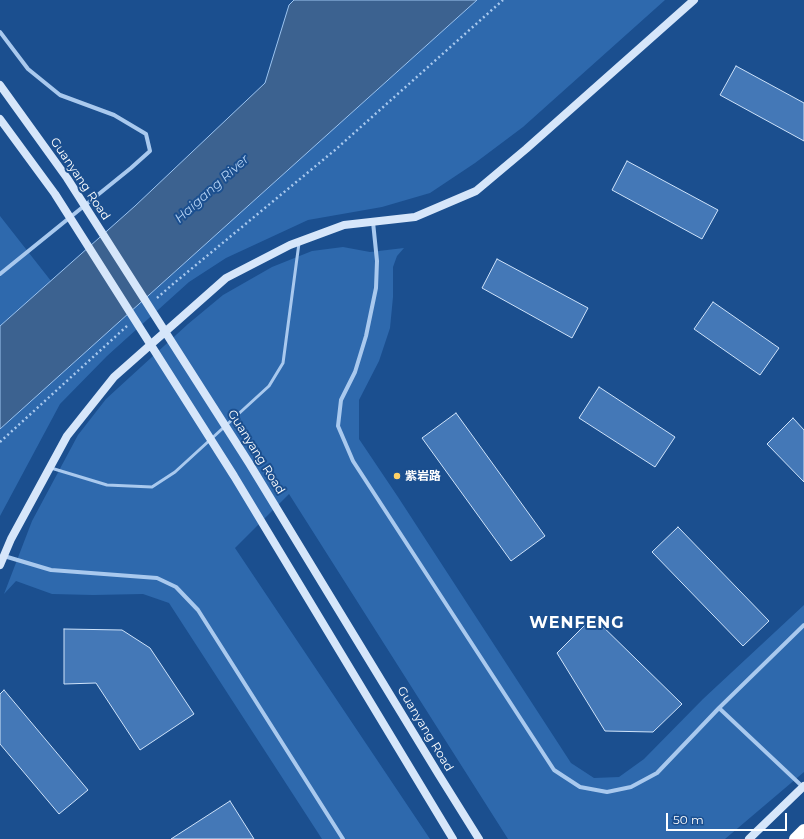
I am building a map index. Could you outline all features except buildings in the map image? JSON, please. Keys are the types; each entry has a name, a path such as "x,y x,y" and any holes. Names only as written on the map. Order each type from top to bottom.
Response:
{"highway":[{"path":"795,839 804,830"}],"street":[{"path":"0,565 11,539 67,436 114,377 226,278 290,245 344,225 415,217 476,191 526,149 694,0"},
{"path":"0,32 28,69 60,95 114,115 146,134 150,151 0,274"},
{"name":"Guanyang Road","path":"0,85 67,178 249,463 479,839"},
{"path":"0,119 55,194 234,476 453,839"},
{"path":"373,222 377,261 376,288 366,336 355,372 341,400 338,426 353,461 554,770 580,787 607,792 631,786 657,773 719,708 804,625"},
{"path":"4,556 51,570 157,578 176,587 198,610 343,839"},
{"path":"719,708 804,786 749,839"}],"lane":[{"path":"50,468 107,485 152,487 175,472 269,386 283,363 299,242"}],"path":[{"path":"156,300 173,284 335,150 503,0"},
{"path":"0,442 127,326"}],"shaded area":[{"path":"477,0 665,0 523,127 475,163 430,193 382,207 308,220 226,258 189,282 107,356 60,404 0,516 0,429"},
{"path":"0,216 51,281 0,326"},
{"path":"343,247 370,252 404,248 397,256 393,267 393,297 390,328 379,361 359,400 359,439 571,763 594,778 619,777 644,759 703,699 804,605 804,772 725,839 508,839 289,494 235,548 430,839 322,839 169,603 143,594 52,594 16,581 4,594 32,521 78,435 106,399 188,324 223,295 272,267 312,251"}],"water":[{"name":"Haigang River","path":"294,0 477,0 0,429 0,326 135,206 265,83 289,5"}],"place":[{"name":"紫岩路","path":"397,476"}],"district":[{"name":"WENFENG","path":"577,623"}]}
